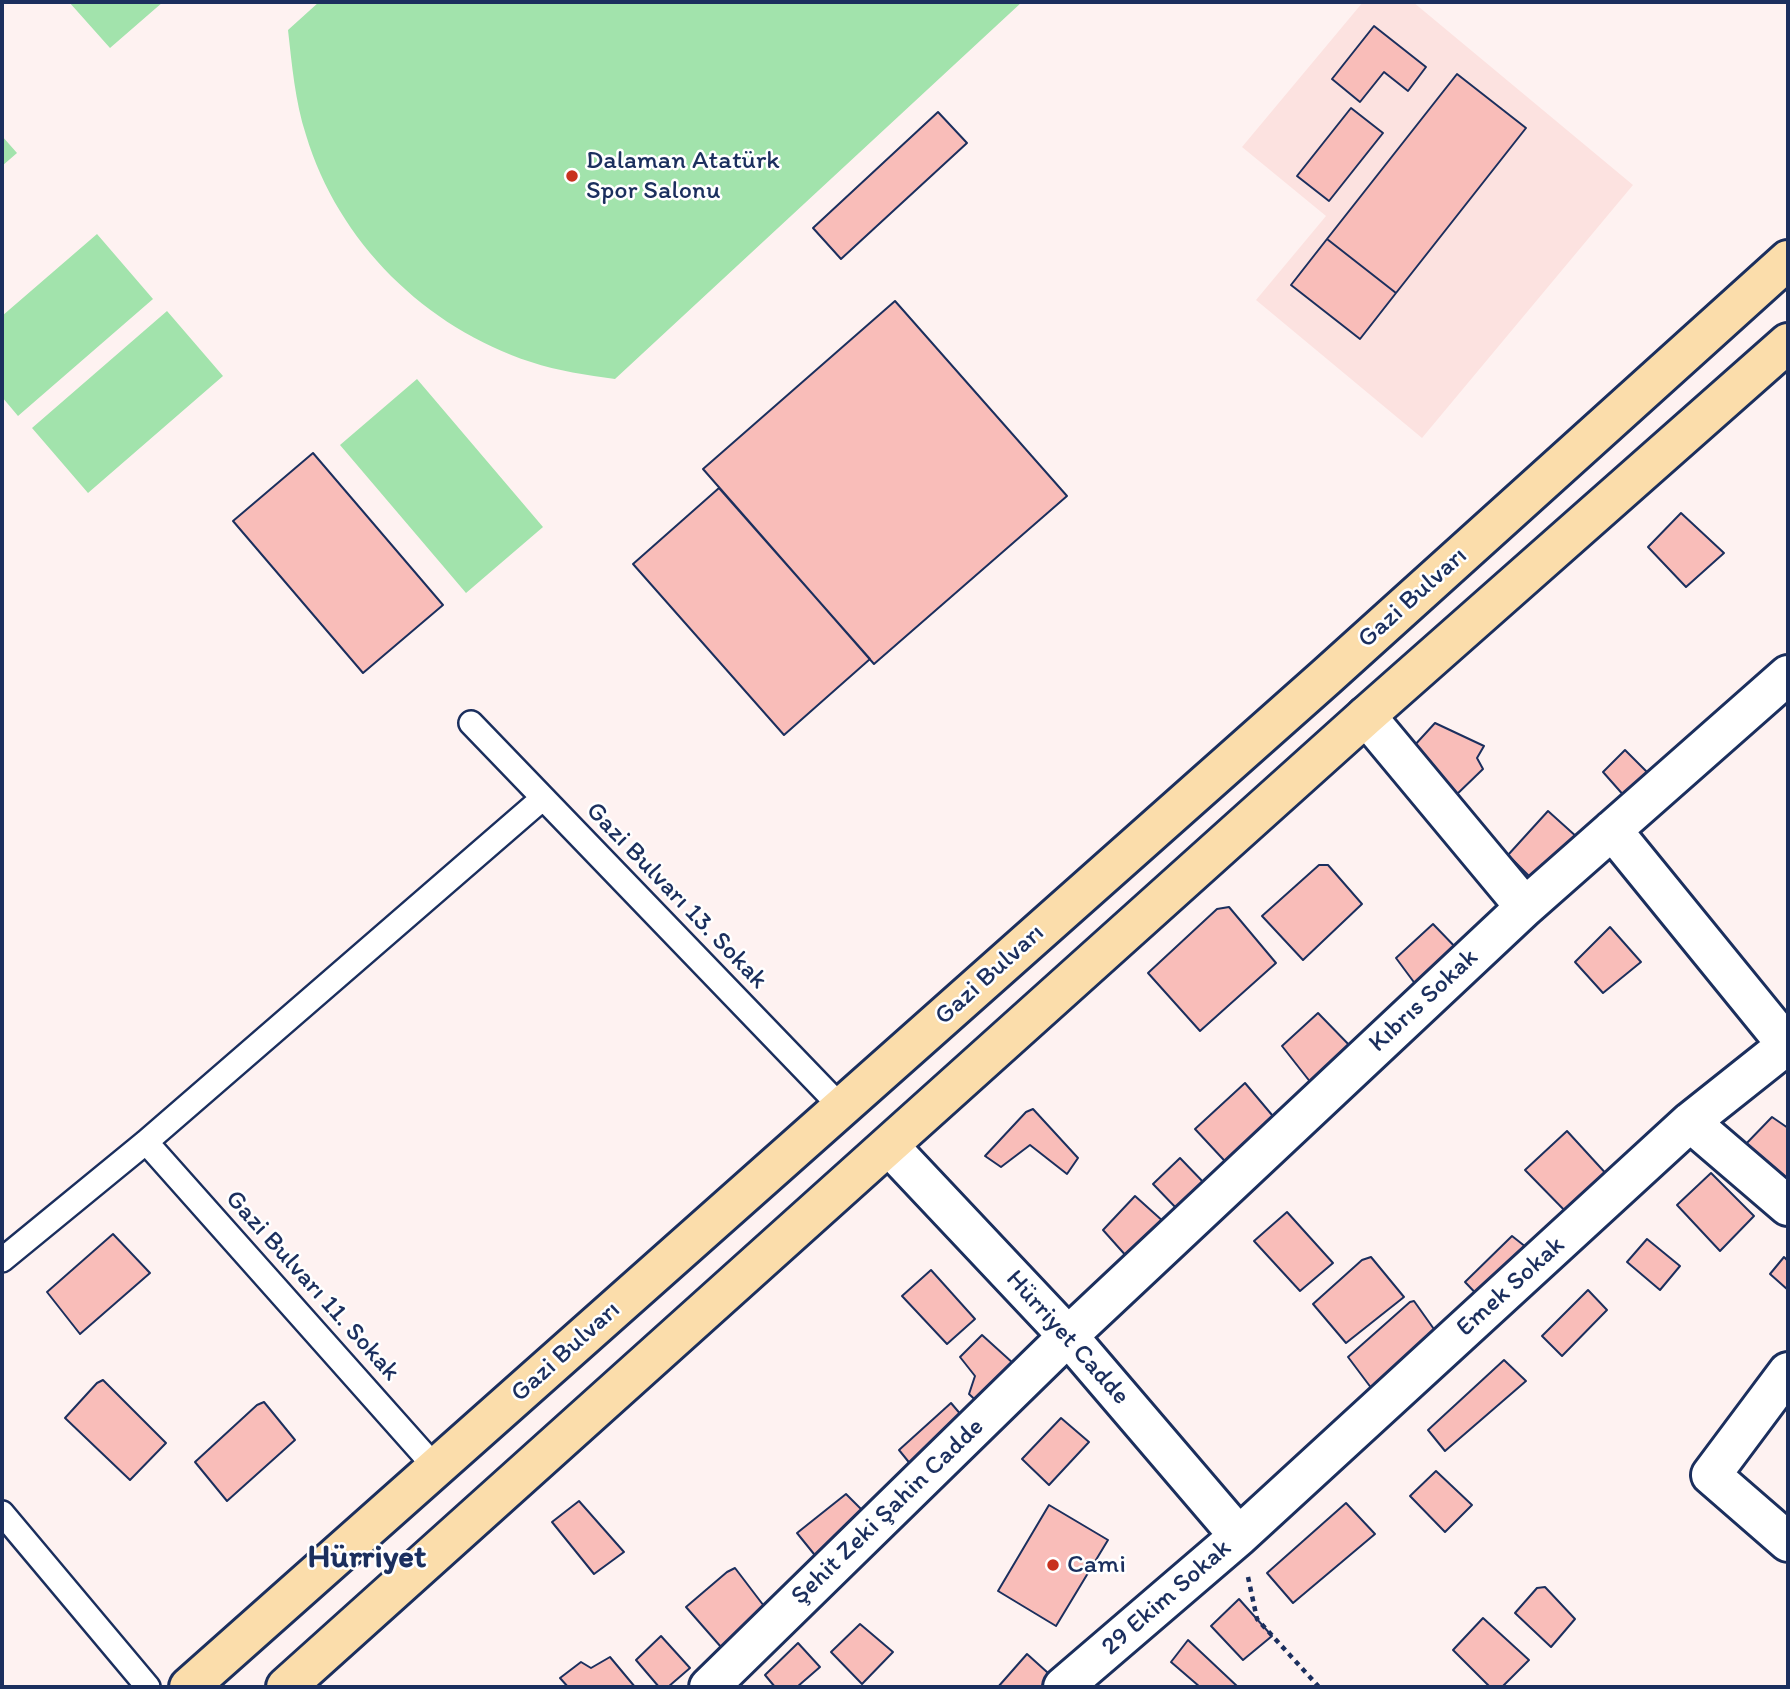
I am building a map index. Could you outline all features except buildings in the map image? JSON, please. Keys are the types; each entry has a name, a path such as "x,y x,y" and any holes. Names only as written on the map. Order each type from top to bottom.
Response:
{"main road":[{"name":"Gazi Bulvarı","path":"189,1687 1326,677 1788,260"},
{"path":"286,1687 1366,716 1788,343"},
{"path":"841,1107 890,1146"}],"street":[{"name":"Kıbrıs Sokak","path":"1068,1336 1525,907 1788,675"},
{"path":"1366,716 1525,907"},
{"path":"1612,830 1788,1045"},
{"name":"Emek Sokak","path":"1239,1535 1690,1122 1788,1045"},
{"path":"1690,1122 1788,1206"},
{"name":"Hürriyet Cadde","path":"890,1146 1068,1336 1239,1535"},
{"name":"Şehit Zeki Şahin Cadde","path":"709,1687 1068,1336"},
{"path":"1788,1372 1712,1475 1788,1542"},
{"name":"29 Ekim Sokak","path":"1063,1687 1239,1535"}],"lane":[{"name":"Gazi Bulvarı 13. Sokak","path":"471,723 841,1107"},
{"path":"2,1260 146,1142 543,798"},
{"name":"Gazi Bulvarı 11. Sokak","path":"146,1142 436,1468"},
{"path":"2,1513 148,1687"}],"path":[{"path":"1239,1535 1257,1619 1319,1687"}],"shaded area":[{"path":"1363,2 1413,2 1633,185 1422,438 1256,300 1326,216 1242,147"}],"green space":[{"path":"69,2 163,2 110,48"},
{"name":"Dalaman Atatürk Spor Salonu","path":"319,2 1022,2 615,379 552,368 492,347 456,327 422,303 391,276 364,245 340,211 321,174 302,122 297,96 288,30"},
{"path":"2,136 17,153 2,166"},
{"path":"97,234 153,299 18,416 2,397 2,316"},
{"path":"167,311 223,376 88,493 32,428"},
{"path":"417,379 543,527 466,593 340,445"}],"place":[{"name":"Dalaman Atatürk Spor Salonu","path":"572,176"},
{"name":"Cami","path":"1053,1565"}],"district":[{"name":"Hürriyet","path":"367,1559"}]}
